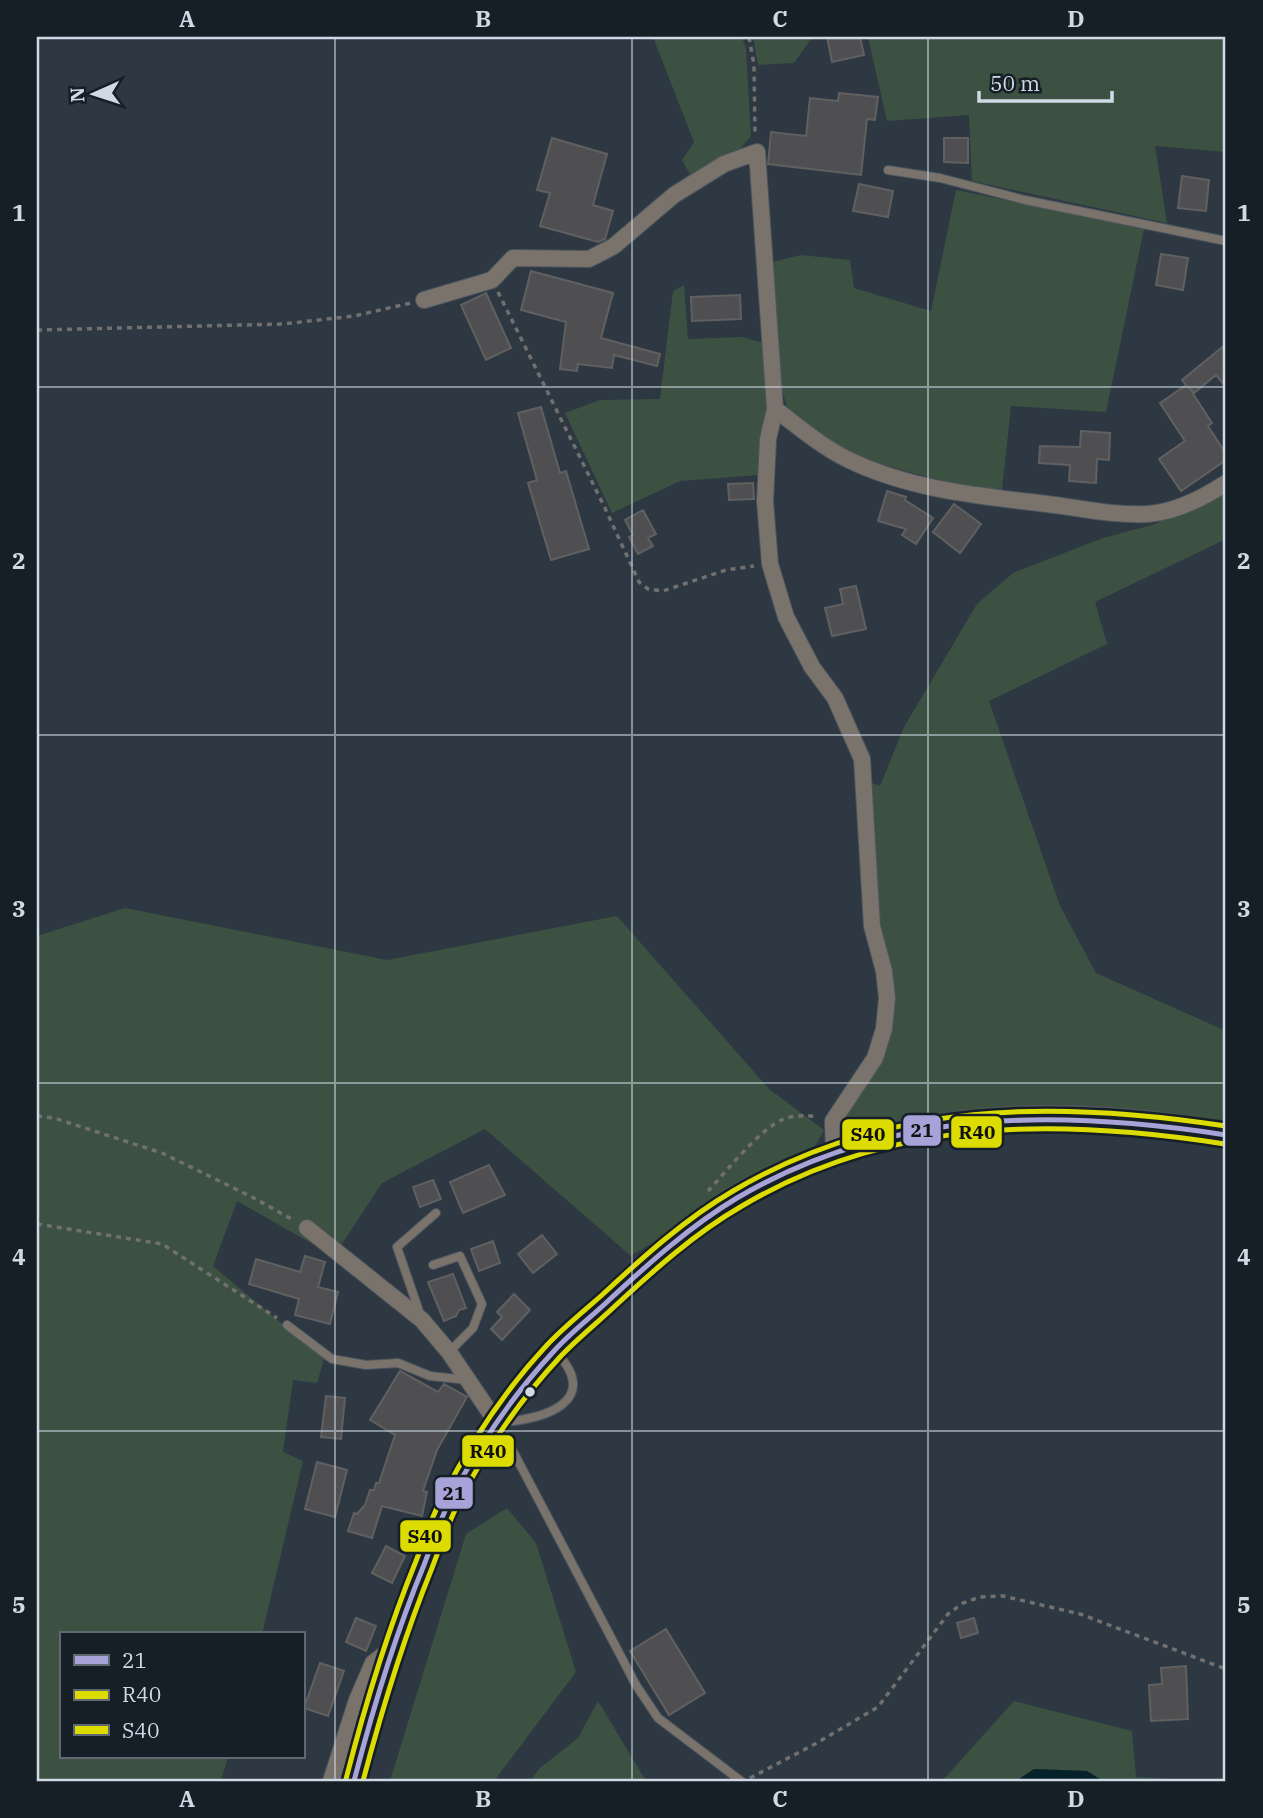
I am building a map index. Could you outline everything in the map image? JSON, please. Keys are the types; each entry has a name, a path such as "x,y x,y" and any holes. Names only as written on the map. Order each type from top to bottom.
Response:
{"main road":[{"path":"354,1781 391,1649 451,1498 497,1423 554,1351 629,1280 708,1218 751,1190 834,1154 912,1130 971,1121 1043,1117 1106,1119 1178,1126 1226,1135"}],"street":[{"path":"424,300 492,280 513,258 589,259 614,246 684,189 724,164 757,152 775,409 768,439 765,501 770,564 786,617 812,667 835,698 862,760 872,926 884,971 887,998 884,1029 875,1058 833,1121 834,1154"},
{"path":"775,409 822,446 851,461 894,477 994,499 1103,512 1149,514 1183,507 1226,483"},
{"path":"307,1228 422,1320 449,1352 497,1423"},
{"path":"331,1781 357,1700 373,1663 391,1649"}],"lane":[{"path":"888,170 940,178 1025,200 1226,241"},
{"path":"422,1320 397,1247 436,1213"},
{"path":"433,1265 460,1256 482,1304 473,1328 449,1352"},
{"path":"288,1325 332,1359 366,1365 398,1363 430,1376 468,1380"},
{"path":"554,1351 568,1365 572,1381 571,1395 561,1407 543,1416 497,1423 636,1685 658,1718 742,1781"}],"path":[{"path":"749,37 754,65 757,152"},
{"path":"492,280 639,582 648,589 663,591 726,570 770,564"},
{"path":"37,330 283,324 354,316 424,300"},
{"path":"37,1116 54,1118 162,1153 254,1198 307,1228"},
{"path":"37,1224 162,1244 288,1325"},
{"path":"742,1781 815,1744 878,1707 948,1614 963,1603 980,1597 1003,1596 1080,1614 1226,1669"}],"green space":[{"path":"653,37 742,37 746,49 751,136 740,149 691,176 682,160 694,142"},
{"path":"753,37 819,37 811,39 794,63 758,65"},
{"path":"868,37 1226,37 1226,152 1155,146 1167,223 972,181 969,115 887,121"},
{"path":"956,190 1144,229 1106,412 1011,406 1002,490 989,494 854,457 800,424 787,406 781,388 769,263 801,255 850,260 854,288 931,311"},
{"path":"684,285 688,339 743,337 767,344 767,397 758,475 680,481 612,513 565,413 600,400 660,399 673,291"},
{"path":"1226,488 1226,539 1095,602 1107,644 989,701 1060,906 1096,973 1226,1031 1226,1135 1106,1120 847,1139 841,1128 884,1029 893,1025 893,1007 877,918 869,782 880,786 904,727 977,604 1013,573 1103,538 1152,525 1200,505"},
{"path":"125,908 387,960 617,916 769,1089 824,1130 814,1148 746,1181 631,1256 485,1129 382,1183 334,1256 237,1201 213,1266 324,1359 317,1383 293,1380 283,1452 303,1461 262,1632 60,1632 60,1758 228,1758 221,1781 37,1781 37,936"},
{"path":"507,1508 536,1543 576,1672 494,1781 390,1781 466,1534"},
{"path":"598,1701 646,1781 530,1781 540,1768 578,1738"},
{"path":"1014,1701 1132,1731 1136,1777 1197,1781 1103,1781 1087,1771 1034,1769 1016,1781 942,1781"}],"water":[{"path":"1034,1769 1087,1771 1103,1781 1016,1781"}],"building":[{"path":"827,37 860,37 864,55 832,62"},
{"path":"839,93 878,97 875,120 867,119 861,175 768,164 771,132 806,136 810,98 838,101"},
{"path":"552,138 607,154 593,205 613,211 605,239 598,242 540,226 550,193 537,190"},
{"path":"944,138 968,138 968,163 944,162"},
{"path":"1182,176 1209,180 1206,211 1178,208"},
{"path":"859,184 893,191 888,217 853,211"},
{"path":"1161,254 1188,258 1183,290 1156,285"},
{"path":"531,271 613,293 601,338 660,354 657,366 614,355 612,368 578,364 577,371 560,369 566,322 521,310"},
{"path":"486,293 511,348 486,360 461,305"},
{"path":"740,295 741,319 692,321 691,297"},
{"path":"1226,344 1226,387 1216,375 1194,393 1188,386 1212,423 1208,426 1226,454 1226,460 1181,491 1159,459 1185,441 1160,403 1186,385 1182,380"},
{"path":"541,407 560,473 566,471 589,549 551,560 528,483 537,480 518,413"},
{"path":"1081,431 1110,433 1109,460 1097,459 1096,483 1069,481 1070,465 1039,463 1040,446 1080,447"},
{"path":"753,483 754,499 729,500 728,484"},
{"path":"887,491 906,497 905,500 933,518 916,544 902,535 906,529 878,521"},
{"path":"954,504 981,524 960,553 933,532"},
{"path":"643,510 656,534 648,538 653,546 638,554 629,537 633,535 625,520"},
{"path":"856,586 866,629 832,636 825,608 843,604 840,589"},
{"path":"489,1165 505,1195 463,1213 450,1182"},
{"path":"433,1180 441,1199 420,1207 413,1187"},
{"path":"542,1235 557,1254 533,1273 518,1254"},
{"path":"493,1241 500,1263 479,1271 471,1249"},
{"path":"305,1256 325,1262 318,1287 338,1292 330,1324 295,1315 299,1299 249,1284 256,1259 300,1272"},
{"path":"453,1274 466,1308 444,1321 428,1282"},
{"path":"514,1294 530,1310 502,1340 491,1329 502,1317 497,1312"},
{"path":"400,1371 438,1392 444,1384 467,1397 437,1450 423,1491 427,1492 422,1516 382,1506 372,1538 348,1531 354,1513 357,1514 365,1505 370,1490 374,1490 376,1483 379,1483 395,1435 370,1420"},
{"path":"326,1396 345,1398 341,1439 321,1437"},
{"path":"317,1462 347,1470 335,1517 305,1509"},
{"path":"386,1546 405,1556 392,1583 372,1573"},
{"path":"356,1618 376,1626 366,1651 346,1642"},
{"path":"974,1618 978,1633 961,1638 957,1623"},
{"path":"666,1629 705,1693 669,1715 630,1651"},
{"path":"320,1663 344,1671 328,1716 304,1708"},
{"path":"1186,1666 1188,1719 1151,1721 1149,1685 1162,1684 1161,1668"}],"transit line":[{"name":"S40","path":"346,1779 377,1669 405,1588 438,1506 476,1437 517,1380 554,1338 681,1226 733,1191 791,1161 851,1139 912,1124 973,1115 1035,1111 1098,1112 1226,1126"},
{"name":"21","path":"354,1781 385,1672 413,1591 449,1502 483,1442 524,1386 560,1344 686,1233 737,1198 795,1168 854,1147 914,1132 976,1123 1037,1120 1100,1121 1226,1135"},
{"name":"R40","path":"363,1781 412,1620 450,1521 479,1466 517,1409 560,1357 644,1279 691,1240 742,1206 799,1177 857,1155 917,1140 977,1132 1038,1129 1100,1130 1225,1144"}]}
